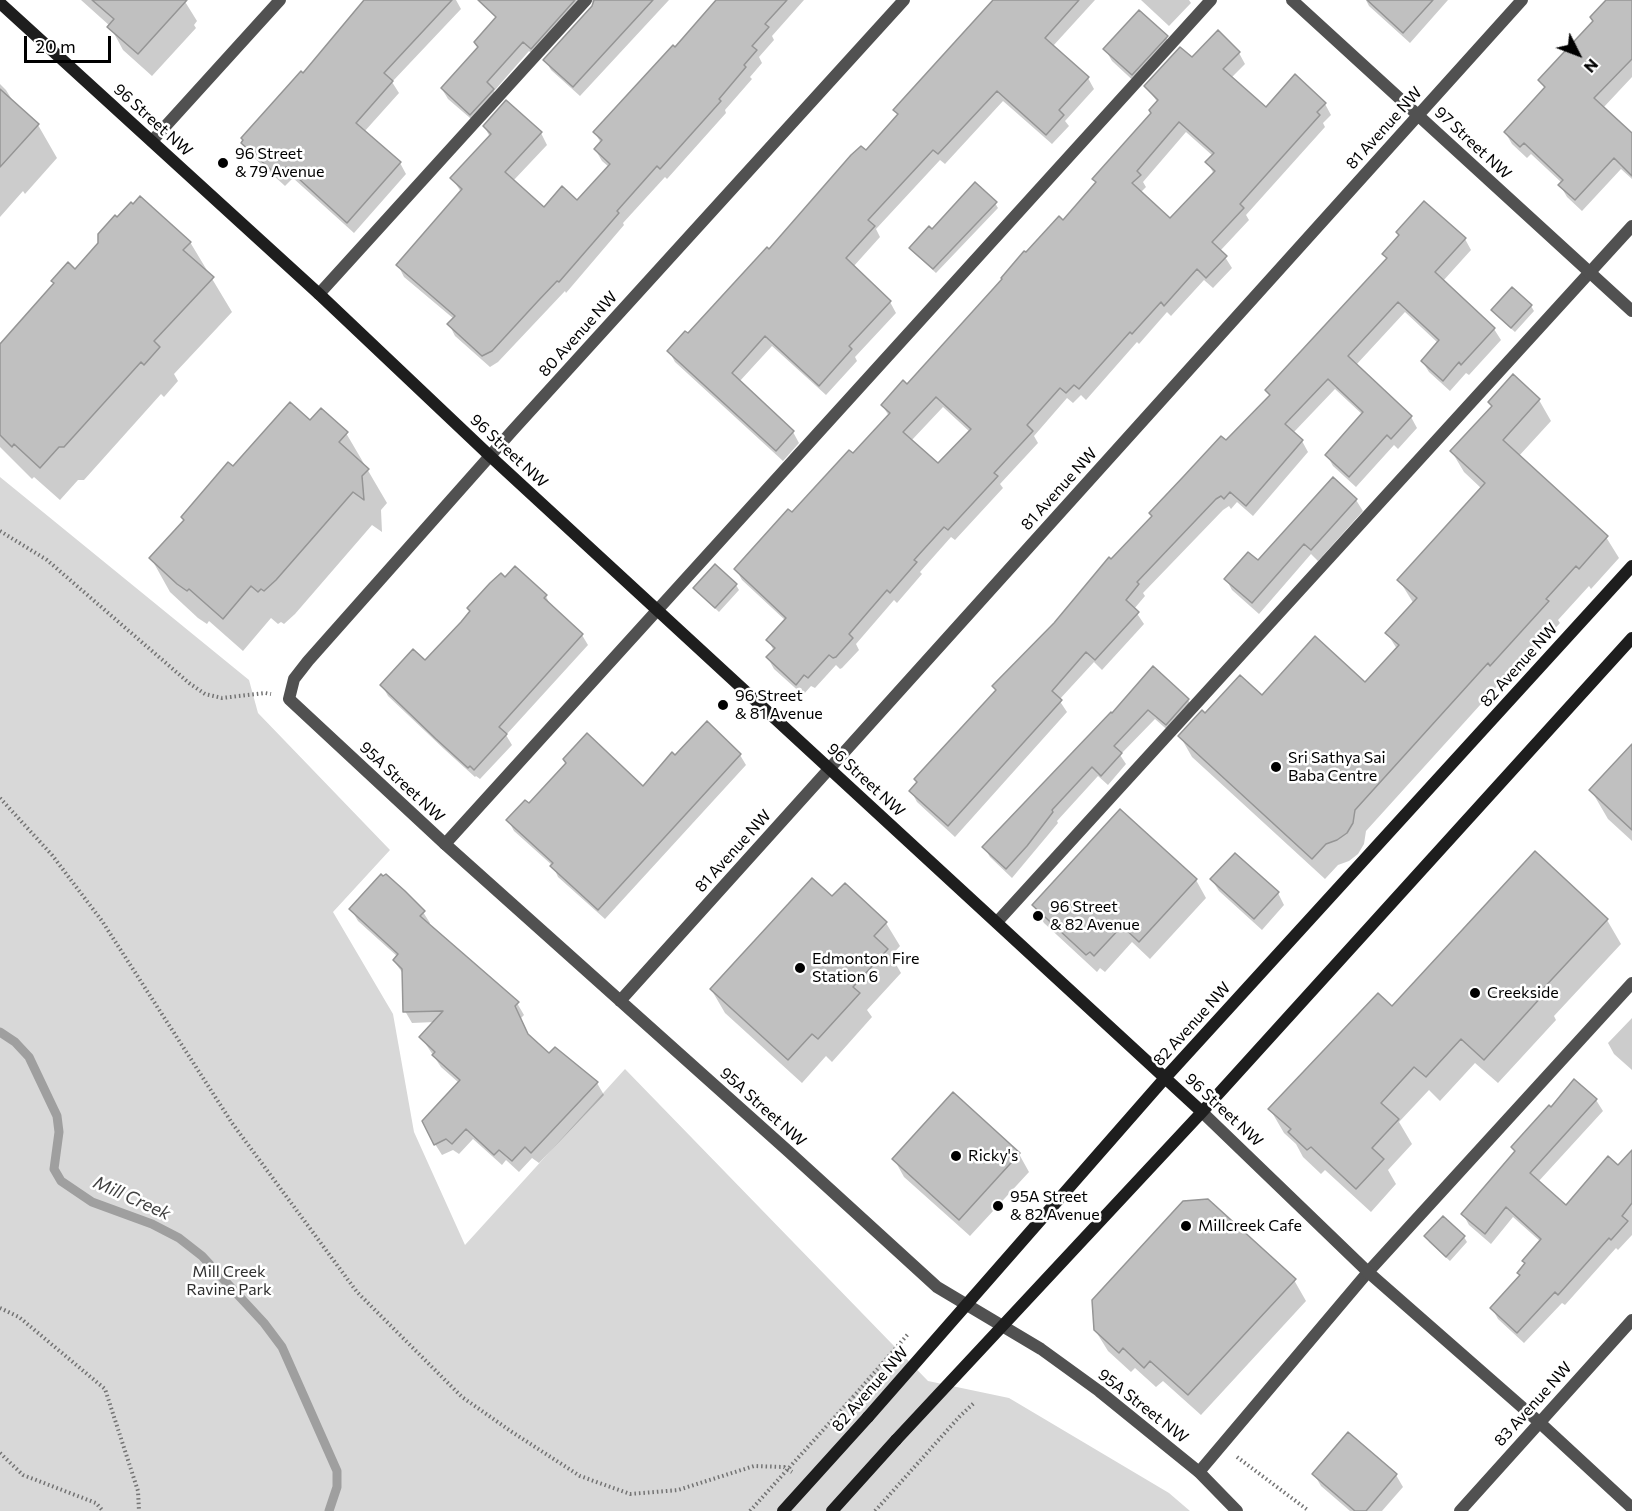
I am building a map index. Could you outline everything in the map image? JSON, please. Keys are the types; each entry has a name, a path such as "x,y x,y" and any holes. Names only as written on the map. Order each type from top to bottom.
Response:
{"main road":[{"name":"96 Street NW","path":"0,3 319,294 490,456 1202,1112"},
{"name":"82 Avenue NW","path":"783,1511 1165,1078 1632,566"},
{"path":"832,1511 1202,1112 1632,638"}],"street":[{"path":"152,141 280,0"},
{"path":"319,294 586,0"},
{"name":"80 Avenue NW","path":"289,699 294,679 308,661 490,456 904,0"},
{"path":"445,844 1211,0"},
{"name":"97 Street NW","path":"1292,0 1632,311"},
{"name":"81 Avenue NW","path":"620,1001 1522,0"},
{"path":"997,922 1632,226"},
{"name":"95A Street NW","path":"289,699 445,844 937,1287 1041,1349 1099,1391 1199,1472 1237,1511"},
{"path":"1199,1472 1368,1272 1632,983"},
{"name":"96 Street NW","path":"1202,1112 1368,1272 1539,1422 1632,1508"},
{"name":"83 Avenue NW","path":"1460,1511 1632,1320"}],"path":[{"path":"0,531 47,560 189,683 205,694 222,698 265,693 289,699"},
{"path":"0,798 52,855 102,921 232,1123 357,1292 462,1397 580,1476 630,1494 678,1490 754,1466"},
{"path":"0,1308 19,1317 105,1389 138,1491 139,1511"},
{"path":"750,1511 909,1333"},
{"path":"875,1511 975,1402"},
{"path":"1228,1451 1309,1511"},
{"path":"0,1453 23,1475 96,1503 103,1511"}],"green space":[{"name":"Mill Creek Ravine Park","path":"0,477 249,680 258,713 390,850 333,912 393,1014 414,1132 465,1245 625,1069 928,1381 1009,1398 1169,1493 1190,1511 0,1511"}],"building":[{"path":"92,0 187,0 138,54 107,27 114,19"},
{"path":"364,0 452,0 384,73 393,81 356,123 401,162 347,223 286,167 278,176 241,143 243,140 241,138 301,71 303,73"},
{"path":"478,0 575,0 531,49 523,42 487,82 494,89 470,115 441,88 478,47 474,42 496,17"},
{"path":"594,0 653,0 573,87 543,60 592,6"},
{"path":"716,0 787,0 765,24 769,27 752,46 757,50 719,99 721,101 660,169 657,166 559,282 557,281 492,351 482,356 447,324 455,316 396,265 462,189 450,178 491,134 483,126 506,100 542,132 505,172 544,207 562,186 577,200 610,164 594,149 602,140 593,132 673,45 675,47"},
{"path":"993,0 1079,0 1045,38 1089,77 1059,110 1064,115 1046,135 997,91 938,154 933,150 868,220 875,226 846,258 891,301 849,346 852,349 819,386 765,336 732,373 794,431 776,451 667,351 685,331 688,333 767,247 769,249 851,155 861,146 866,150 898,114 893,110"},
{"path":"1367,0 1433,0 1403,33"},
{"path":"1606,0 1632,0 1632,59 1594,98 1632,133 1632,176 1614,158 1575,200 1558,185 1563,180 1524,143 1520,147 1504,132 1545,87 1538,80 1593,21 1590,17"},
{"path":"1139,10 1168,36 1132,75 1103,49"},
{"path":"1218,30 1240,52 1223,69 1266,107 1295,74 1326,103 1317,112 1320,115 1240,204 1244,208 1212,242 1227,256 1206,278 1197,269 1164,306 1161,302 1132,334 1130,332 1079,389 1074,385 1066,393 1060,388 1027,425 1033,431 994,473 998,476 948,530 944,527 914,560 917,562 890,593 887,590 849,634 853,638 836,657 829,655 808,678 804,675 796,685 766,657 775,648 766,640 786,618 734,569 788,509 792,512 849,450 853,453 890,413 881,405 903,380 907,384 1002,279 1024,251 1026,252 1059,216 1063,220 1096,182 1092,179 1151,113 1149,110 1158,100 1144,86 1180,47 1192,57","holes":["1179,122 1214,153 1205,162 1215,171 1170,218 1132,183 1141,175 1137,171","936,397 971,429 938,463 903,432"]},
{"path":"0,89 39,124 0,167"},
{"path":"975,182 997,202 933,269 909,248 929,226 932,229"},
{"path":"140,196 191,242 183,250 214,277 154,341 160,347 144,365 141,362 64,447 59,447 40,468 14,444 12,447 0,435 0,344 54,283 51,281 68,262 75,269 98,243 98,234 115,215 117,217"},
{"path":"1424,201 1466,238 1435,272 1495,328 1461,365 1459,362 1443,381 1421,361 1439,340 1398,302 1348,356 1412,416 1391,439 1387,435 1349,477 1325,455 1363,412 1328,379 1285,424 1303,440 1246,506 1230,492 1224,499 1221,496 1216,499 1137,582 1139,584 1126,600 1139,612 1095,660 1086,652 1052,691 1062,700 948,826 909,791 917,782 914,779 996,690 992,686 1054,623 1109,557 1111,559 1152,516 1149,513 1221,436 1226,440 1270,395 1265,390 1387,258 1382,254 1399,235 1396,232"},
{"path":"1512,287 1532,305 1511,328 1491,310"},
{"path":"1513,374 1540,399 1503,440 1608,536 1579,569 1576,566 1546,599 1549,601 1490,666 1488,663 1355,810 1353,823 1347,833 1326,844 1312,859 1178,736 1202,710 1205,713 1240,675 1262,695 1315,636 1365,682 1399,645 1385,633 1417,598 1397,580 1485,483 1450,451 1492,406 1488,402"},
{"path":"290,402 310,420 321,408 348,432 339,442 369,469 362,476 364,500 353,492 276,580 264,591 261,589 258,592 251,586 223,619 189,589 187,591 177,584 149,558 184,520 181,517 228,462 233,466"},
{"path":"1333,477 1357,499 1311,550 1304,544 1252,603 1224,579 1248,552 1258,560"},
{"path":"715,564 737,584 715,608 693,588"},
{"path":"515,566 547,595 544,598 583,634 499,727 507,734 474,770 470,766 468,768 380,685 413,649 425,660 461,622 470,611 467,608 490,583 501,573 505,577"},
{"path":"1153,666 1189,699 1166,725 1148,710 1114,746 1122,753 1101,776 1092,767 1052,810 1053,812 1027,846 1006,869 982,847 1112,713"},
{"path":"707,721 741,754 598,910 550,866 553,863 506,820 525,800 529,803 566,763 563,759 587,733 643,786 672,752 675,755"},
{"path":"1632,744 1632,830 1589,790"},
{"path":"1120,809 1197,879 1139,942 1122,926 1094,956 1090,952 1086,955 1032,905"},
{"path":"1535,851 1608,919 1540,992 1543,995 1484,1060 1461,1039 1426,1077 1414,1067 1381,1103 1399,1119 1372,1148 1384,1159 1356,1189 1311,1147 1307,1150 1288,1132 1291,1129 1268,1109 1378,993 1392,1006"},
{"path":"1235,853 1279,892 1254,919 1210,879"},
{"path":"381,874 383,876 386,874 425,911 420,916 519,1002 515,1006 528,1034 549,1053 555,1047 598,1082 531,1153 525,1147 512,1161 499,1150 494,1155 466,1129 452,1144 446,1139 434,1145 422,1121 460,1080 432,1055 435,1052 419,1037 443,1011 403,1012 402,969 393,960 398,954 349,909"},
{"name":"Edmonton Fire Station 6","path":"812,878 832,896 845,883 887,922 874,936 888,949 853,987 860,993 818,1039 812,1034 788,1060 710,989"},
{"path":"1574,1079 1597,1099 1530,1173 1566,1205 1608,1156 1618,1165 1632,1150 1632,1203 1622,1216 1628,1221 1611,1240 1609,1238 1558,1295 1555,1292 1517,1333 1490,1308 1520,1275 1517,1273 1525,1263 1522,1261 1541,1239 1506,1207 1485,1234 1461,1214 1515,1151 1511,1147 1549,1105 1551,1107"},
{"name":"Ricky's","path":"953,1092 1020,1153 959,1220 892,1159"},
{"path":"1208,1199 1296,1279 1188,1395 1150,1361 1144,1368 1123,1348 1119,1353 1094,1330 1092,1300 1183,1201"},
{"path":"1443,1216 1465,1236 1446,1257 1424,1236"},
{"path":"1348,1432 1397,1474 1366,1511 1355,1511 1312,1474"}],"waterway":[{"name":"Mill Creek","path":"0,1032 15,1042 29,1057 57,1116 59,1132 54,1169 61,1181 92,1202 152,1224 179,1238 202,1256 264,1323 282,1347 337,1471 337,1487 329,1511"}],"place":[{"name":"96 Street & 79 Avenue","path":"223,163"},
{"name":"96 Street & 81 Avenue","path":"723,705"},
{"name":"Sri Sathya Sai Baba Centre","path":"1276,767"},
{"name":"96 Street & 82 Avenue","path":"1038,916"},
{"name":"Edmonton Fire Station 6","path":"800,968"},
{"name":"Creekside","path":"1475,993"},
{"name":"Ricky's","path":"956,1156"},
{"name":"95A Street & 82 Avenue","path":"998,1206"},
{"name":"Millcreek Cafe","path":"1186,1226"}]}
